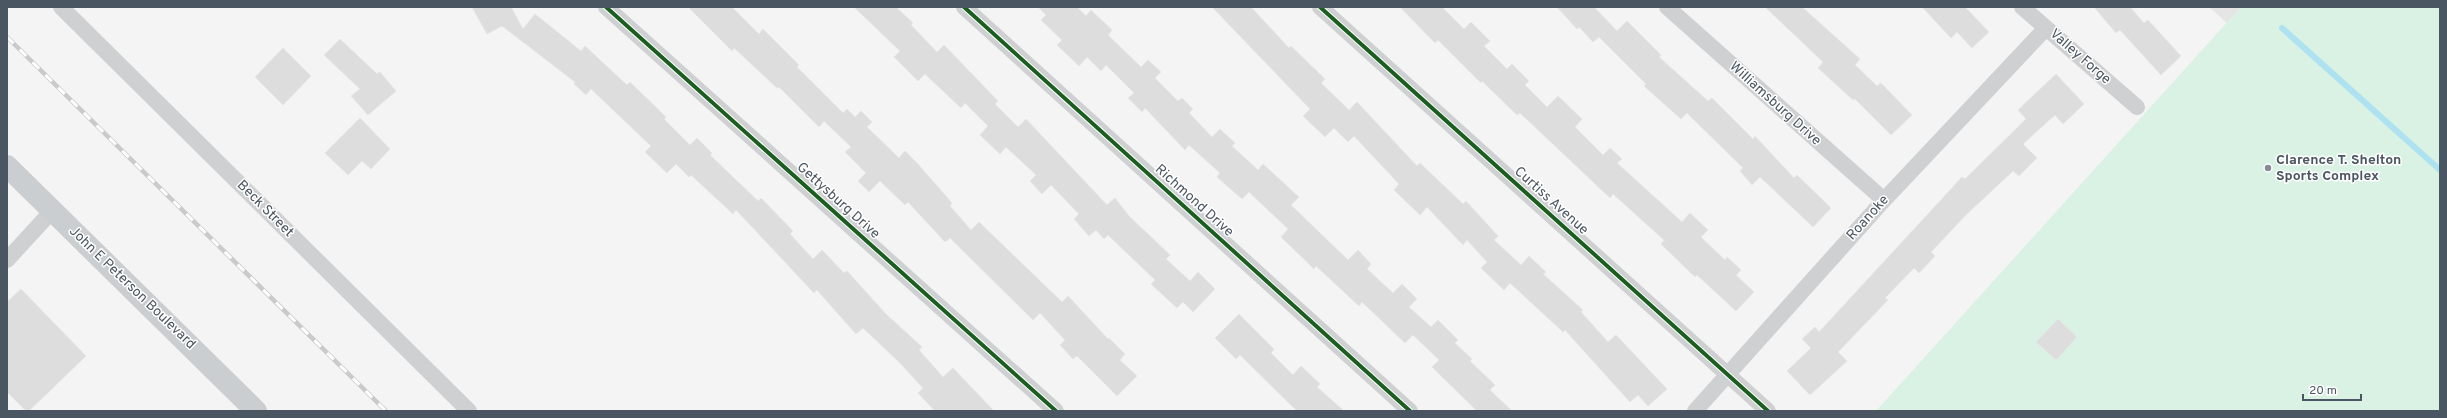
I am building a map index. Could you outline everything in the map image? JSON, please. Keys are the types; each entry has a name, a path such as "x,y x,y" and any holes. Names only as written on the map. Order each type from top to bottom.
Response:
{"main road":[{"name":"John E Peterson Boulevard","path":"7,166 256,411"}],"street":[{"name":"Beck Street","path":"61,7 469,411"},
{"name":"Gettysburg Drive","path":"606,7 1056,411"},
{"name":"Richmond Drive","path":"964,7 1410,411"},
{"name":"Curtiss Avenue","path":"1320,7 1768,411"},
{"name":"Williamsburg Drive","path":"1667,7 1884,200"},
{"name":"Valley Forge","path":"2022,7 2137,107"},
{"name":"Roanoke","path":"1695,411 1884,200 2046,28"},
{"path":"7,260 52,211"}],"shaded area":[{"path":"2209,7 2241,7 2227,23"}],"green space":[{"name":"Clarence T. Shelton Sports Complex","path":"2241,7 2440,7 2440,411 1876,411"}],"building":[{"path":"472,7 511,7 523,29 535,14 581,51 585,46 627,85 630,82 666,117 664,119 690,145 697,138 712,153 710,155 758,201 761,198 793,231 790,234 813,259 822,250 844,273 847,271 886,314 922,347 919,350 943,377 953,368 994,411 935,411 918,393 923,388 899,362 863,328 856,334 817,290 814,293 736,210 733,214 691,175 689,177 676,164 667,173 645,152 651,146 591,89 586,95 574,84 575,82 502,26 487,34"},
{"path":"688,7 732,7 759,34 763,29 799,65 797,67 843,113 847,109 855,117 861,111 872,122 867,127 899,158 905,151 952,203 950,206 971,230 979,222 1062,302 1068,296 1108,339 1109,338 1125,354 1120,360 1137,376 1117,396 1077,356 1073,359 1060,345 1065,340 1040,313 1033,320 950,238 945,242 908,202 905,205 880,181 869,192 858,181 866,173 845,152 851,147 824,121 819,127 779,87 777,88 734,48 732,51"},
{"path":"854,7 896,7 913,23 911,25 937,52 944,45 998,101 995,104 1018,127 1026,119 1107,205 1115,198 1129,216 1170,255 1166,259 1190,281 1198,272 1215,289 1193,312 1183,302 1177,308 1151,284 1155,280 1108,235 1104,239 1096,230 1089,236 1074,219 1079,214 1051,185 1042,194 1030,181 1036,175 1006,147 1000,154 980,135 988,126 965,103 961,108 925,74 918,81 894,57 900,51"},
{"path":"1038,7 1077,7 1086,16 1091,10 1112,30 1108,35 1141,67 1148,60 1161,72 1155,78 1178,101 1182,98 1193,109 1189,113 1212,137 1220,129 1235,143 1232,146 1258,170 1263,164 1299,197 1291,205 1348,260 1358,250 1371,264 1367,269 1393,293 1402,284 1417,299 1409,307 1431,327 1438,320 1458,340 1455,343 1472,359 1470,361 1495,385 1490,390 1512,411 1477,411 1432,367 1439,360 1413,335 1405,343 1362,302 1359,306 1316,266 1314,269 1281,237 1288,229 1249,192 1242,199 1217,177 1220,173 1189,145 1185,150 1145,108 1142,112 1128,98 1134,93 1106,65 1101,71 1087,57 1079,66 1057,45 1062,40 1041,20 1046,15"},
{"path":"1212,7 1251,7 1289,48 1291,46 1325,79 1321,83 1349,110 1357,102 1417,166 1420,163 1463,204 1466,201 1498,236 1494,240 1521,265 1529,256 1546,272 1543,274 1583,310 1581,312 1608,342 1616,335 1667,389 1648,406 1638,395 1630,402 1565,330 1563,332 1510,283 1504,290 1481,268 1487,262 1467,240 1463,245 1427,207 1420,215 1394,190 1399,184 1354,136 1348,142 1334,128 1325,137 1303,116 1310,109"},
{"path":"1400,7 1442,7 1464,29 1471,22 1490,41 1484,46 1507,69 1512,64 1529,81 1525,85 1547,107 1558,96 1582,119 1575,127 1603,155 1610,148 1622,159 1617,163 1682,222 1690,213 1708,230 1701,237 1725,260 1727,257 1741,270 1736,275 1754,292 1736,311 1697,275 1695,277 1661,244 1664,240 1613,194 1610,198 1520,113 1517,115 1482,81 1481,83 1438,40 1435,43"},
{"path":"1557,7 1594,7 1617,31 1627,21 1661,55 1659,57 1708,101 1712,98 1753,139 1755,136 1794,178 1797,175 1831,208 1813,227 1760,177 1752,185 1740,171 1743,168 1687,113 1681,119 1644,86 1646,84 1599,37 1593,42 1579,27 1577,29"},
{"path":"1765,7 1802,7 1860,59 1855,65 1877,86 1881,83 1912,115 1891,135 1855,99 1853,100 1818,68 1823,62"},
{"path":"1922,7 1965,7 1989,32 1972,48 1957,32 1951,38"},
{"path":"2094,7 2130,7 2144,23 2148,20 2181,56 2161,75 2120,30 2116,33"},
{"path":"340,39 377,74 380,72 396,91 368,115 351,96 360,89 324,55"},
{"path":"283,48 311,76 283,105 255,77"},
{"path":"2056,74 2084,104 2063,124 2055,115 2023,144 2037,158 2019,176 2013,171 1966,215 1931,252 1935,256 1919,273 1914,268 1885,298 1888,300 1838,352 1847,361 1810,395 1787,371 1811,348 1802,339 1815,327 1819,332 1962,177 1965,179 2026,119 2018,110"},
{"path":"360,118 390,149 371,169 362,161 348,175 325,153"},
{"path":"21,289 86,356 29,411 26,411 7,392 7,302"},
{"path":"1239,314 1274,349 1271,353 1293,375 1301,366 1320,384 1317,387 1344,411 1297,411 1240,355 1236,359 1215,338"},
{"path":"2058,319 2077,337 2056,360 2036,342"}],"waterway":[{"path":"2282,28 2440,170"}],"railway":[{"path":"7,37 386,411"}],"cycle path":[{"path":"606,7 1056,411"},
{"path":"964,7 1410,411"},
{"path":"1320,7 1768,411"}],"place":[{"name":"Clarence T. Shelton Sports Complex","path":"2268,168"}]}
